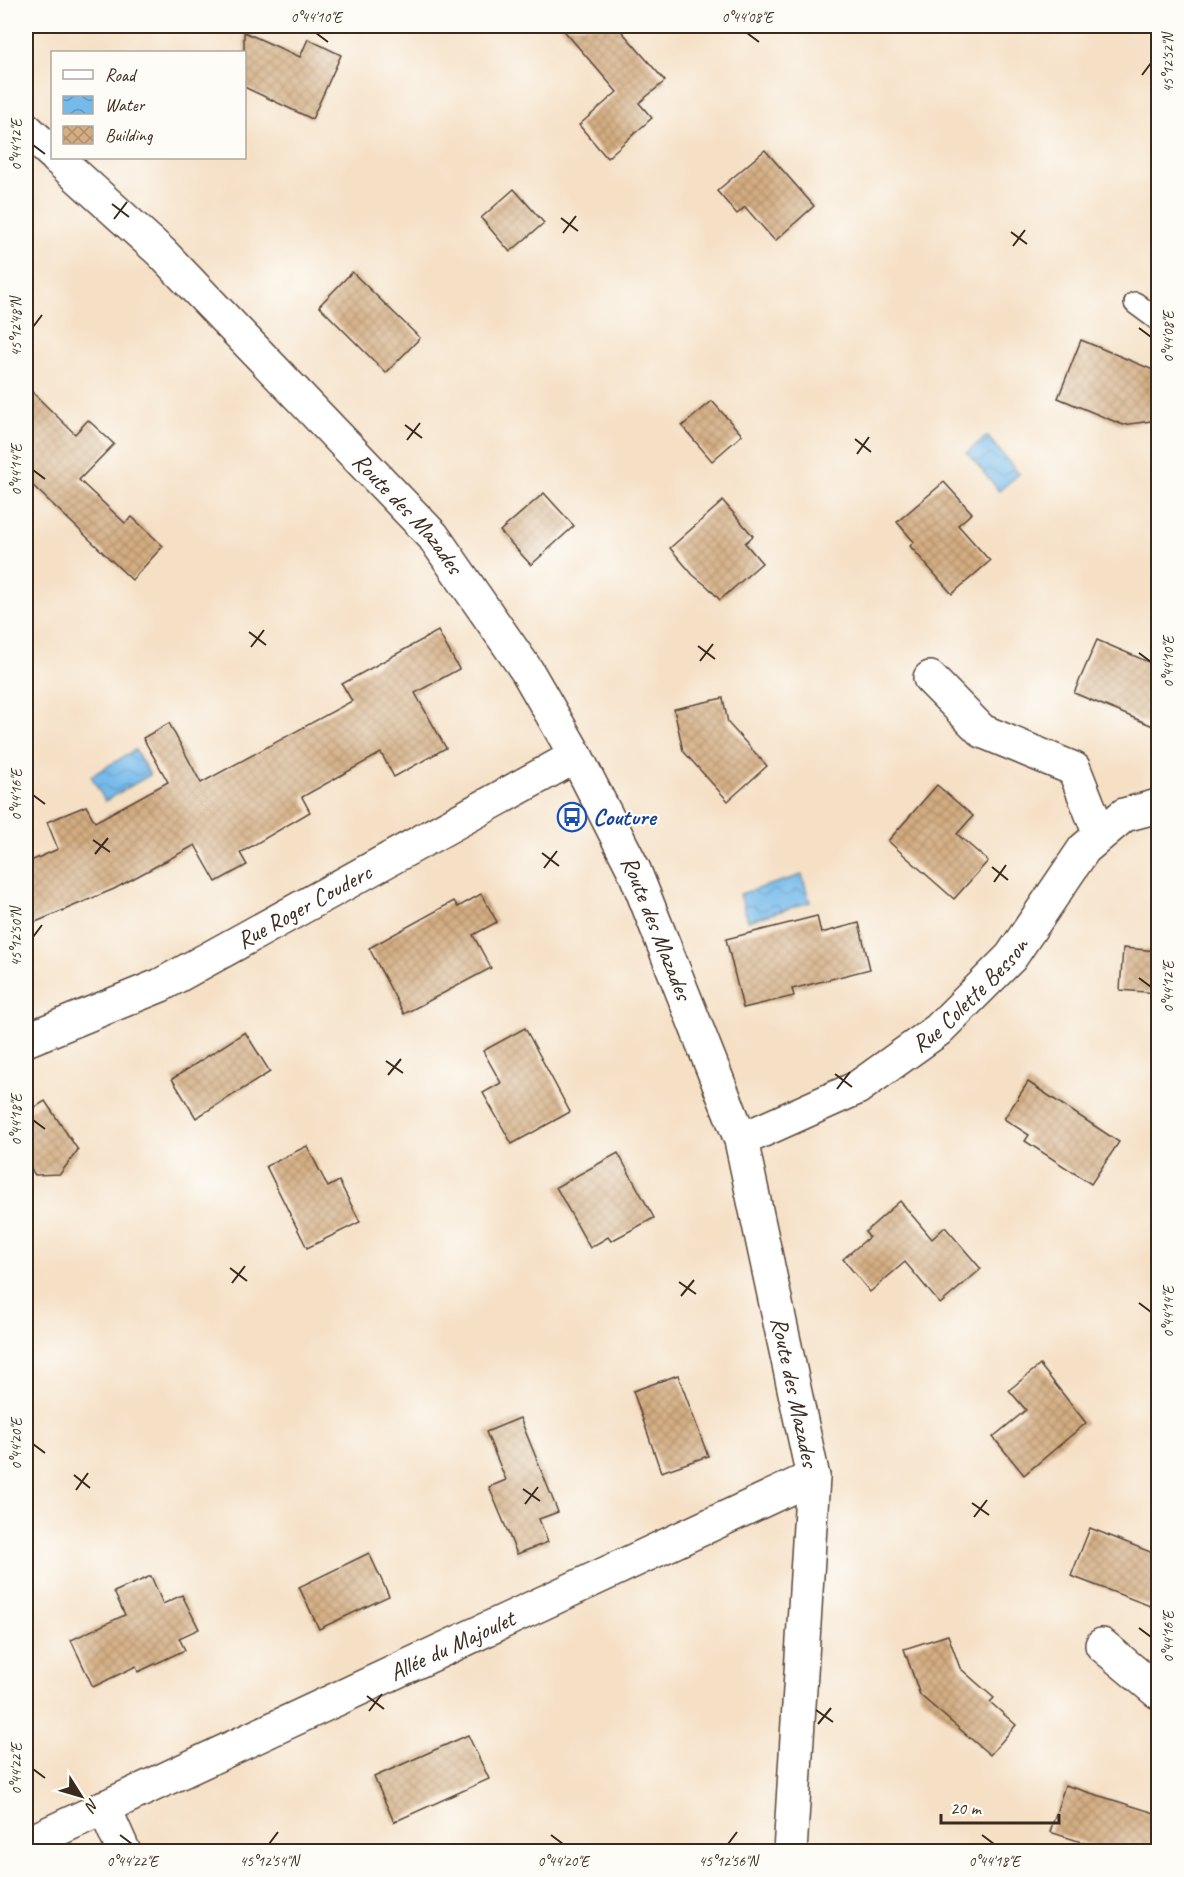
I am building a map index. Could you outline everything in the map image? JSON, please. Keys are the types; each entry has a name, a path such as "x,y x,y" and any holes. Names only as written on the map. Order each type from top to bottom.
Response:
{"street":[{"path":"26,129 51,152"},
{"name":"Route des Mazades","path":"58,159 161,252 433,536 527,671 576,756 634,870 741,1140 813,1477 790,1851"},
{"path":"930,678 982,731 1074,769 1100,835"},
{"name":"Rue Roger Couderc","path":"26,1040 161,985 576,756"},
{"name":"Rue Colette Besson","path":"741,1140 857,1088 938,1030 1011,957 1084,849 1124,815 1158,806"},
{"name":"Allée du Majoulet","path":"26,1844 813,1477"},
{"path":"1102,1645 1158,1692"},
{"path":"104,1808 124,1851"}],"lane":[{"path":"1136,303 1158,320"}],"water":[{"path":"987,436 1019,474 999,491 967,452"},
{"path":"135,750 150,775 105,801 91,776"},
{"path":"802,875 810,902 748,921 740,894"}],"building":[{"path":"560,26 617,26 665,81 639,103 652,118 607,158 579,125 617,92"},
{"path":"244,32 300,57 308,39 341,55 312,119 246,88 246,51 244,51"},
{"path":"765,150 814,206 775,241 745,207 737,214 717,191"},
{"path":"514,189 544,223 510,252 481,218"},
{"path":"352,272 420,338 386,373 319,306"},
{"path":"1081,340 1158,372 1158,420 1123,425 1058,398"},
{"path":"26,386 75,434 88,420 114,444 79,480 125,523 132,517 163,546 132,580 26,479"},
{"path":"712,401 742,435 712,461 682,426"},
{"path":"944,482 972,513 958,525 990,561 952,594 910,546 914,542 897,522"},
{"path":"544,493 574,526 531,565 500,531"},
{"path":"723,501 753,536 745,543 762,563 720,600 693,575 670,548"},
{"path":"438,631 459,669 415,693 446,748 394,777 381,753 302,797 310,812 240,853 247,865 216,882 195,845 114,889 26,926 26,863 58,849 47,822 86,806 95,822 168,782 143,738 169,723 201,783 352,701 342,684"},
{"path":"1097,640 1158,666 1158,728 1074,693"},
{"path":"723,698 728,723 767,766 728,801 683,751 674,709"},
{"path":"937,785 973,816 957,834 988,861 954,899 888,841"},
{"path":"481,894 497,922 473,935 491,968 404,1014 369,948 454,901 458,907"},
{"path":"817,916 821,933 859,923 870,969 792,989 794,996 743,1008 726,939"},
{"path":"1123,948 1158,951 1158,993 1120,990"},
{"path":"525,1028 570,1112 512,1144 483,1093 501,1083 483,1051"},
{"path":"245,1032 270,1072 196,1118 172,1079"},
{"path":"1028,1082 1119,1142 1091,1184 1025,1141 1029,1135 1004,1119"},
{"path":"45,1101 78,1150 60,1174 35,1175 26,1162 26,1113"},
{"path":"307,1146 328,1187 339,1181 360,1222 307,1248 266,1166"},
{"path":"618,1153 654,1218 611,1241 608,1237 590,1248 556,1187"},
{"path":"900,1201 932,1239 945,1227 981,1269 940,1304 905,1262 870,1292 843,1259 869,1237 865,1232"},
{"path":"1040,1365 1086,1423 1024,1475 993,1437 1026,1410 1009,1390"},
{"path":"678,1375 708,1456 661,1472 633,1391"},
{"path":"520,1418 558,1512 539,1519 548,1542 517,1554 489,1487 506,1480 486,1432"},
{"path":"1090,1528 1158,1555 1158,1609 1071,1576"},
{"path":"369,1553 389,1596 319,1629 299,1587"},
{"path":"151,1576 163,1604 182,1595 199,1629 179,1638 185,1650 138,1672 136,1666 93,1687 71,1640 125,1615 114,1592"},
{"path":"948,1635 960,1668 994,1698 990,1702 1016,1725 990,1755 920,1695 904,1649"},
{"path":"468,1735 489,1779 394,1822 374,1777"},
{"path":"1065,1785 1158,1814 1158,1851 1092,1851 1094,1846 1050,1832"}],"place":[{"name":"Couture","path":"572,817"}]}
